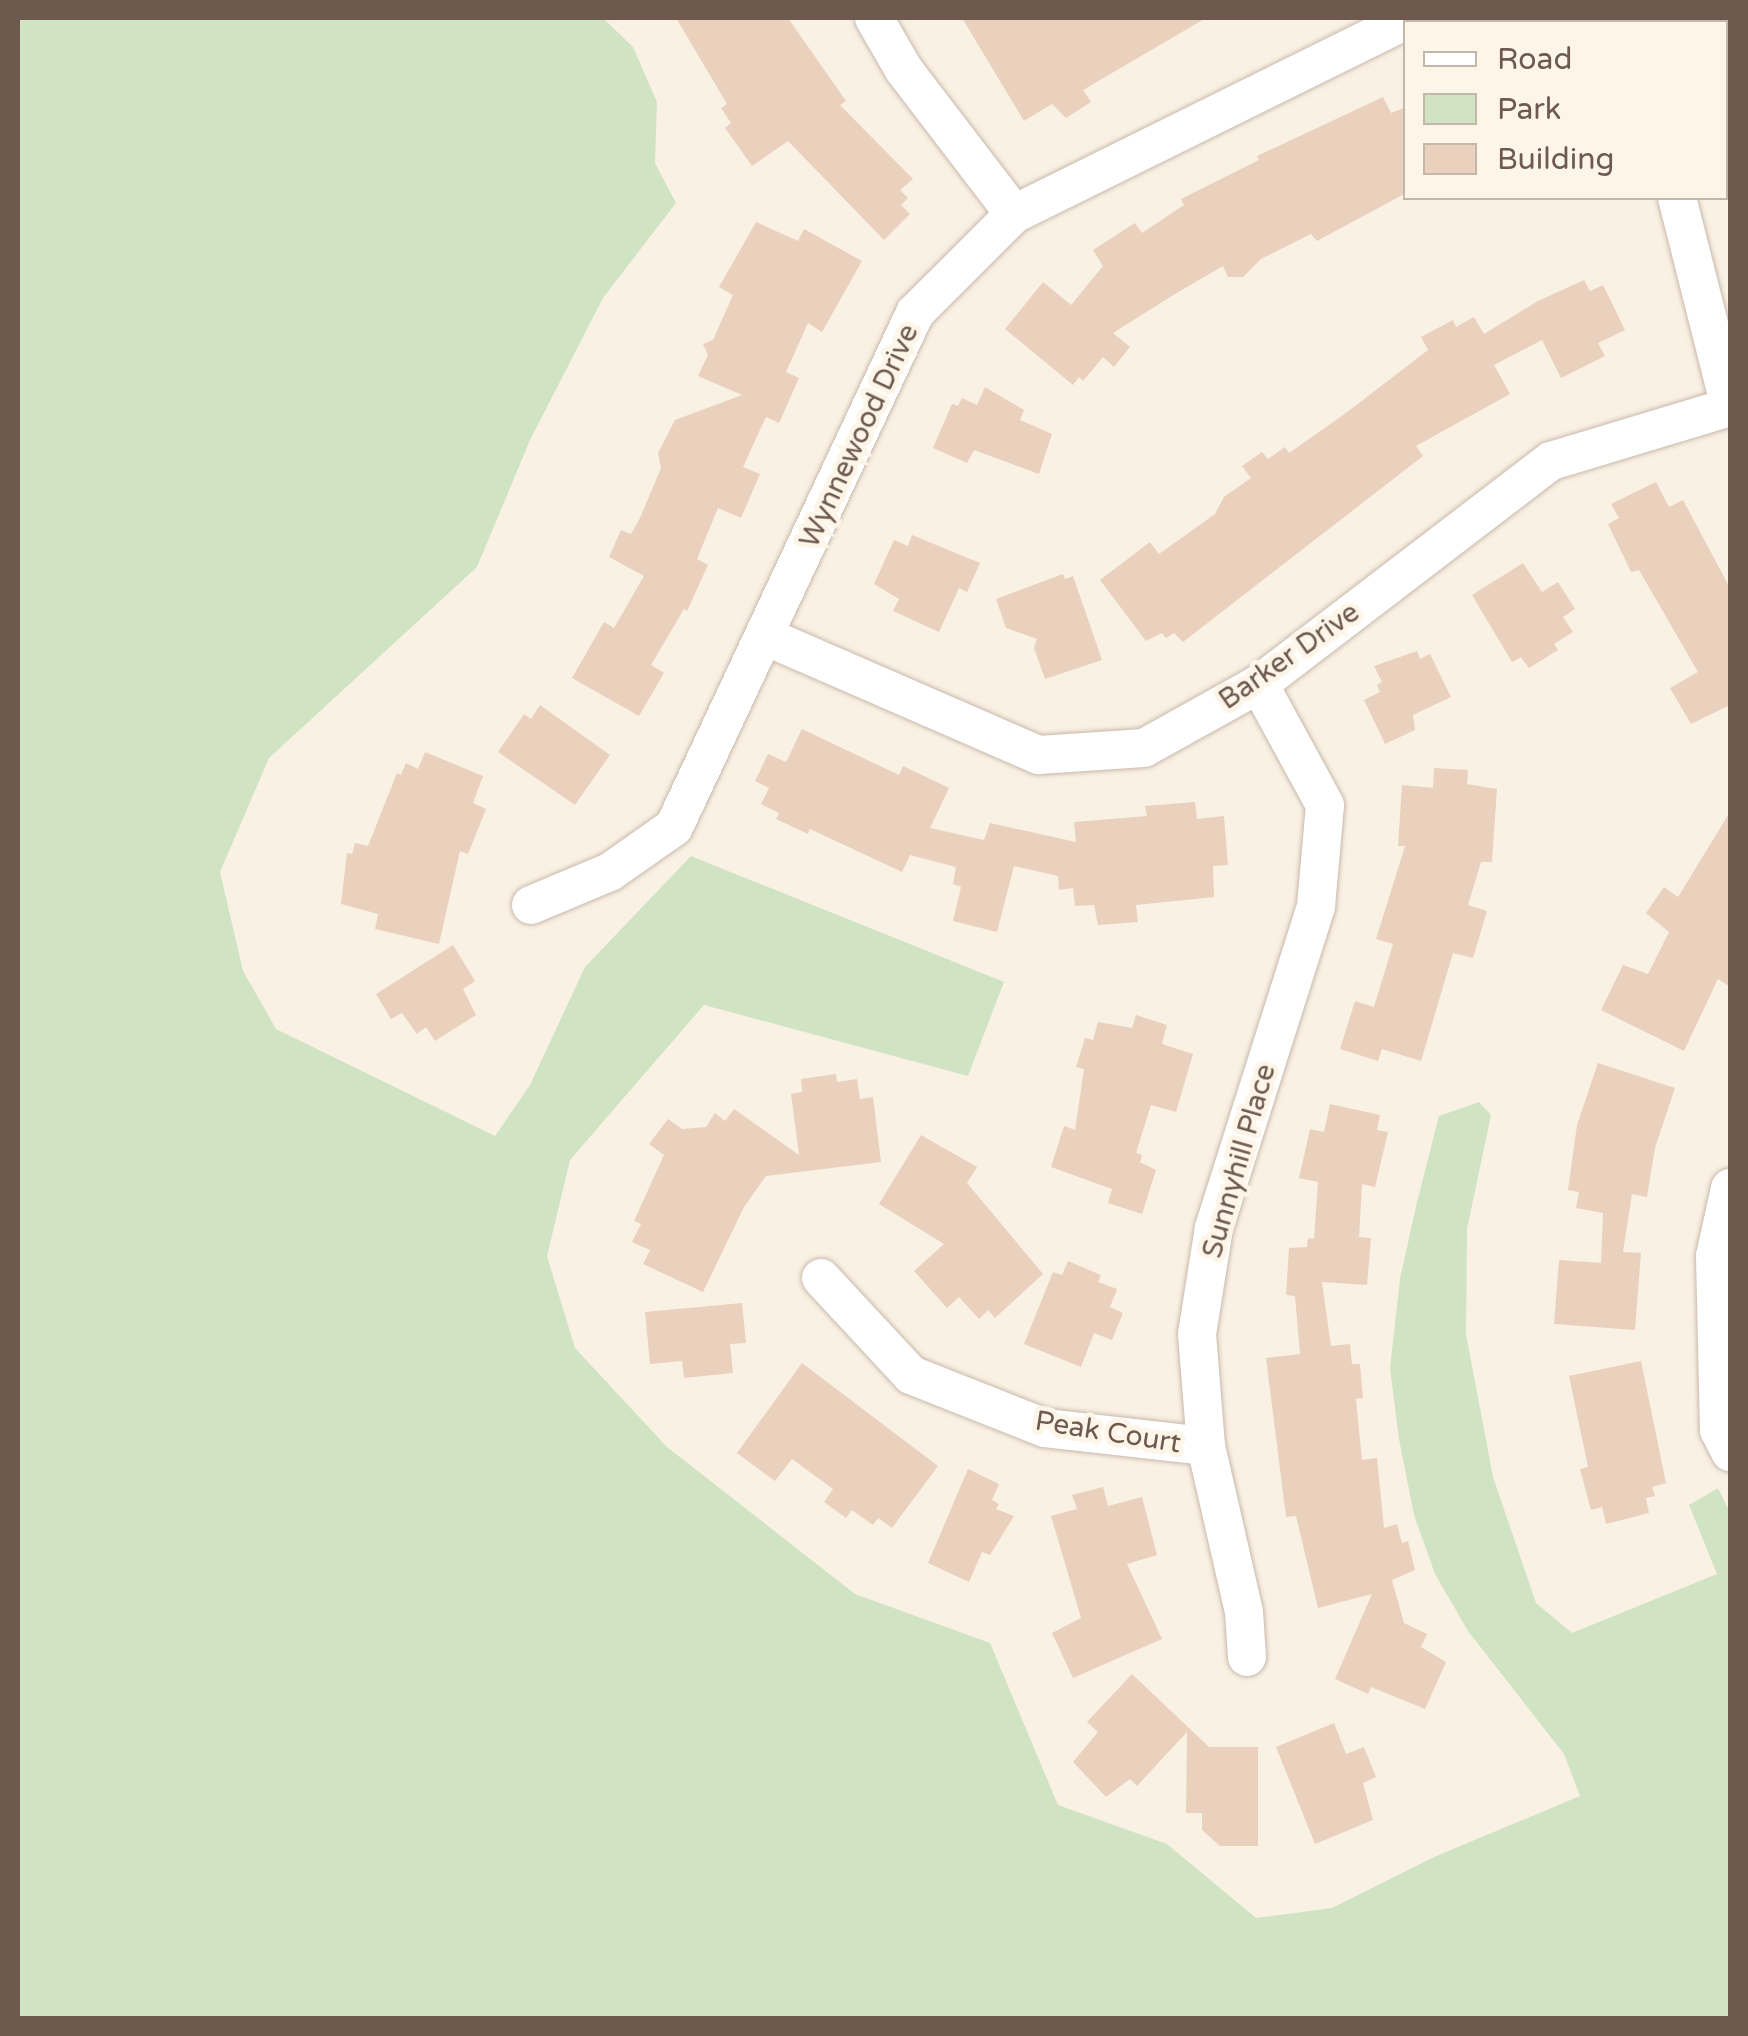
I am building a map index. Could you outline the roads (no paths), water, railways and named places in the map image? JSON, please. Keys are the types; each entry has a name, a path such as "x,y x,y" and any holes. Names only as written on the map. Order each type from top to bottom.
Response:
{"street":[{"path":"874,18 904,70 1014,214"},
{"name":"Wynnewood Drive","path":"532,905 610,872 674,826 767,637 916,313 1014,214 1403,21"},
{"path":"1678,200 1730,407"},
{"name":"Barker Drive","path":"767,637 1039,755 1144,748 1258,684 1552,461 1730,407"},
{"name":"Sunnyhill Place","path":"1247,1657 1244,1612 1206,1446 1197,1334 1214,1228 1316,906 1325,806 1258,684"},
{"path":"1730,1188 1716,1256 1718,1430 1730,1452"},
{"name":"Peak Court","path":"821,1278 910,1375 1045,1428 1206,1446"}]}
